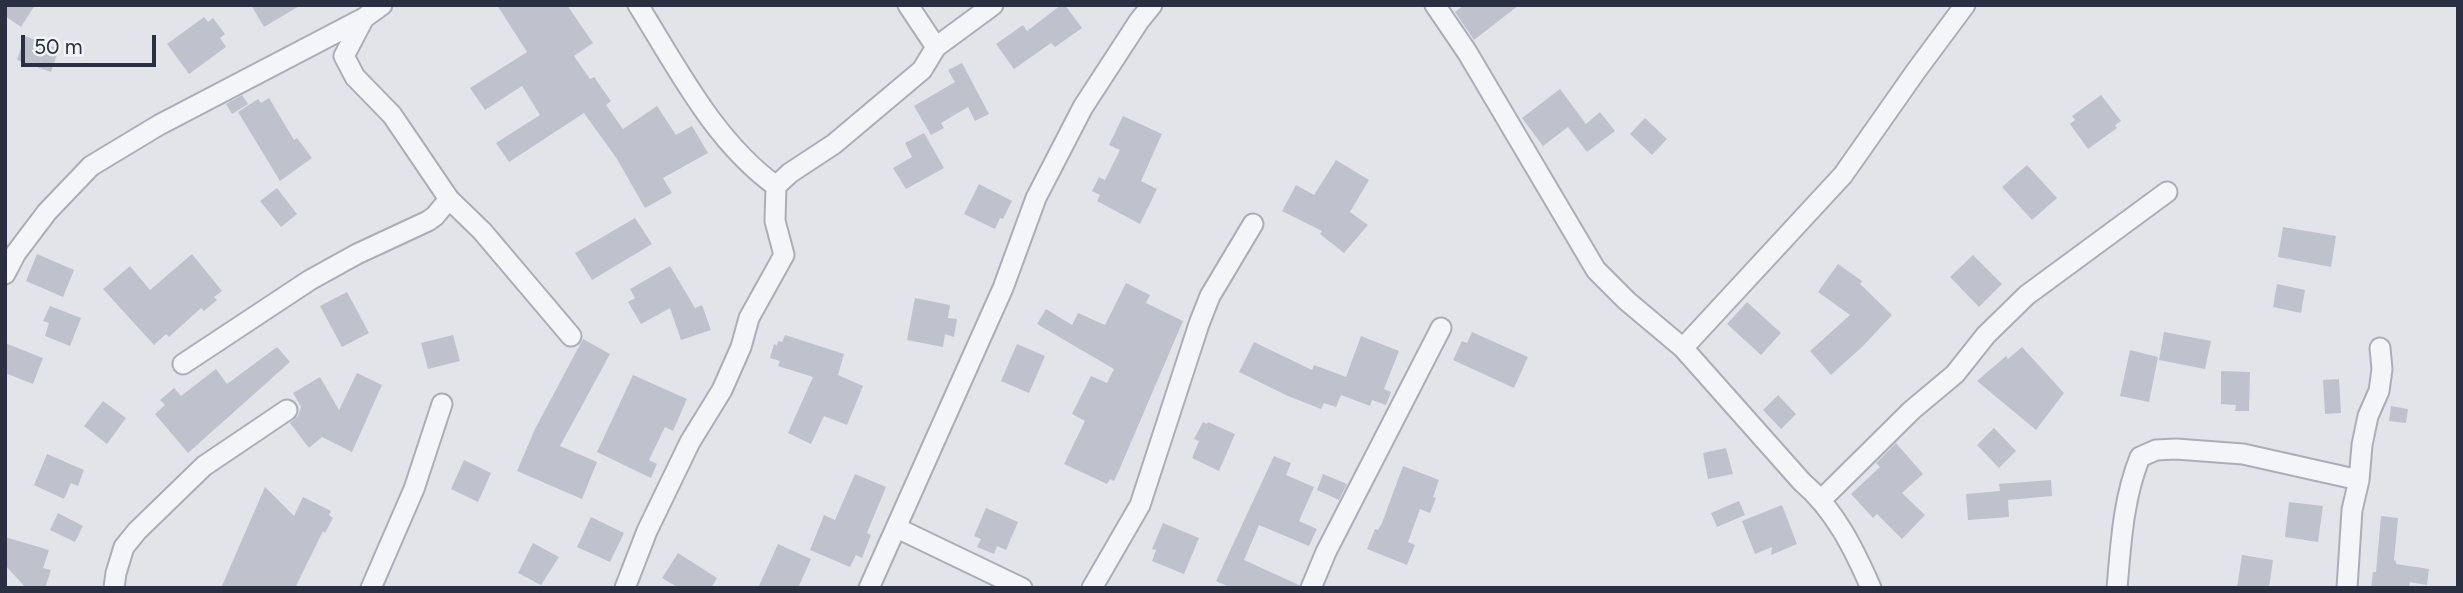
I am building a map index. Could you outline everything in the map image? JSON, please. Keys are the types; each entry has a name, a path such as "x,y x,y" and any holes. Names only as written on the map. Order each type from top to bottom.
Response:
{"street":[{"path":"5,274 16,253 47,212 91,166 159,125 364,18 382,5"},
{"path":"638,5 724,138 760,175 776,186"},
{"path":"908,5 936,47"},
{"path":"625,588 647,531 691,442 722,390 741,347 749,318 784,255 775,220 776,186 790,173 834,144 922,69 936,47 993,5"},
{"path":"869,588 1003,288 1036,198 1083,107 1152,5"},
{"path":"1435,5 1467,52 1596,270 1683,348 1802,482 1822,499 1850,542 1871,588"},
{"path":"1683,348 1843,175 1965,5"},
{"path":"364,18 344,56 348,68 392,115 449,199 482,231 571,336"},
{"path":"1822,499 1912,410 1955,374 1986,335 2027,295 2167,192"},
{"path":"183,364 310,280 357,254 428,221 449,199"},
{"path":"1092,588 1140,505 1210,296 1253,224"},
{"path":"1311,588 1326,552 1441,328"},
{"path":"2347,588 2352,510 2368,416 2379,391 2381,348"},
{"path":"371,588 414,489 442,404"},
{"path":"114,588 124,547 137,531 204,466 286,410"},
{"path":"2117,588 2123,521 2131,480 2140,457 2156,450 2176,449 2243,454 2359,480"},
{"path":"897,528 1022,588"}],"building":[{"path":"5,5 35,5 21,27 5,16"},
{"path":"251,5 301,5 264,27"},
{"path":"497,5 567,5 593,43 574,56 590,79 594,77 611,101 606,105 623,129 657,106 676,135 692,126 708,153 663,178 672,193 645,208 617,159 584,113 509,162 496,143 540,115 522,86 485,110 470,88 527,52"},
{"path":"1061,5 1065,5 1082,28 1055,47 1051,43 1014,69 996,44 1023,25 1027,31"},
{"path":"1464,5 1519,5 1474,40 1455,12"},
{"path":"204,17 208,22 213,18 225,34 220,38 226,47 189,74 167,44"},
{"path":"25,36 59,49 51,72 17,60"},
{"path":"962,63 989,114 975,121 968,107 941,123 944,128 931,135 914,106 955,82 948,70"},
{"path":"1560,89 1586,124 1600,112 1615,131 1587,152 1568,127 1543,146 1522,118"},
{"path":"242,95 248,104 232,114 226,104"},
{"path":"2101,95 2121,121 2115,125 2117,128 2088,149 2070,124 2075,120 2072,116"},
{"path":"269,98 294,140 297,138 312,158 280,181 238,112 258,99 261,103"},
{"path":"1123,116 1162,134 1141,181 1157,189 1140,224 1097,201 1100,195 1092,191 1099,177 1105,180 1120,150 1109,145"},
{"path":"1645,118 1667,139 1652,155 1630,134"},
{"path":"924,133 944,168 906,189 893,168 912,157 905,143"},
{"path":"1336,160 1369,180 1350,212 1368,225 1344,253 1320,234 1322,231 1282,211 1296,185 1314,195"},
{"path":"2027,165 2057,198 2032,220 2002,187"},
{"path":"979,184 1012,201 995,229 964,214"},
{"path":"277,188 297,214 281,227 260,201"},
{"path":"635,218 652,244 592,280 575,253"},
{"path":"2283,227 2336,236 2331,267 2278,257"},
{"path":"37,254 74,270 63,297 26,281"},
{"path":"192,254 222,291 214,297 217,300 204,311 201,308 169,337 166,334 154,345 103,289 130,266 150,290"},
{"path":"1973,255 2002,284 1979,307 1950,277"},
{"path":"1838,264 1862,281 1860,284 1892,315 1831,375 1810,351 1850,315 1818,292"},
{"path":"670,266 695,308 702,305 711,330 681,340 670,308 641,324 628,302 635,298 630,289"},
{"path":"1126,283 1150,295 1146,303 1183,321 1114,481 1110,479 1107,484 1064,464 1085,421 1072,414 1091,376 1107,383 1114,369 1037,324 1046,309 1072,325 1078,313 1105,325"},
{"path":"2277,284 2305,290 2301,313 2273,307"},
{"path":"347,292 369,333 342,347 320,306"},
{"path":"915,298 950,305 948,318 957,319 954,337 945,334 943,347 907,340"},
{"path":"1747,302 1781,333 1761,355 1727,324"},
{"path":"50,306 81,318 70,346 45,336 49,323 43,321"},
{"path":"1472,332 1528,357 1514,388 1453,360 1462,341 1467,343"},
{"path":"2164,332 2211,341 2205,369 2159,360"},
{"path":"453,335 460,361 428,369 421,343"},
{"path":"785,335 844,354 838,375 863,386 847,425 824,416 811,444 788,433 813,377 778,366 780,361 770,358 774,344 777,346 778,341 782,342"},
{"path":"1361,336 1399,351 1384,389 1391,392 1386,405 1372,400 1370,406 1341,395 1336,407 1324,403 1321,409 1239,372 1254,342 1312,370 1314,365 1346,377"},
{"path":"583,339 610,354 560,446 597,462 582,499 517,471 535,429"},
{"path":"5,343 43,358 33,384 5,373"},
{"path":"1017,344 1045,356 1029,393 1001,381"},
{"path":"277,347 290,362 188,453 155,414 165,405 160,400 174,388 181,396 216,369 227,384"},
{"path":"2022,347 2064,393 2036,430 1977,381 2006,356 2008,359"},
{"path":"2130,350 2158,357 2149,402 2120,396"},
{"path":"2221,371 2250,372 2249,411 2235,411 2236,405 2221,404"},
{"path":"357,373 382,385 352,452 322,437 309,448 290,423 298,416 301,407 293,393 320,377 339,410"},
{"path":"633,375 687,399 673,431 665,427 649,460 657,464 651,478 597,452"},
{"path":"2339,379 2341,413 2325,414 2323,380"},
{"path":"1778,395 1796,414 1781,429 1763,410"},
{"path":"103,401 126,418 107,444 84,426"},
{"path":"2391,406 2408,409 2406,423 2389,421"},
{"path":"1203,422 1235,434 1219,471 1192,458 1199,441 1194,439"},
{"path":"1994,428 2016,451 1999,468 1977,445"},
{"path":"1896,443 1923,474 1902,493 1925,515 1902,539 1877,514 1873,518 1851,494 1880,467 1876,463"},
{"path":"1726,448 1733,474 1708,479 1703,453"},
{"path":"47,454 84,470 78,486 71,483 64,499 34,485"},
{"path":"1274,456 1291,463 1286,475 1314,487 1299,521 1317,529 1309,546 1259,525 1244,560 1299,585 1299,588 1232,588 1216,581"},
{"path":"464,460 491,473 478,502 451,489"},
{"path":"1403,466 1439,480 1430,513 1420,509 1408,542 1415,545 1407,565 1367,549 1375,529 1378,530 1382,523"},
{"path":"855,474 886,487 867,533 871,535 862,558 856,555 850,567 810,550 824,515 835,520"},
{"path":"1323,474 1347,484 1339,500 1317,490"},
{"path":"2051,480 2052,496 2008,500 2009,517 1968,520 1966,494 2000,491 1999,484"},
{"path":"265,487 294,516 303,497 331,511 329,515 333,518 325,533 323,531 295,588 221,588"},
{"path":"1739,501 1745,515 1717,527 1711,513"},
{"path":"2289,502 2323,506 2318,542 2285,537"},
{"path":"1782,505 1797,544 1771,555 1772,547 1755,554 1742,521"},
{"path":"986,508 1018,522 1006,550 997,546 994,554 977,547 981,539 974,536"},
{"path":"58,513 83,526 75,542 50,530"},
{"path":"2381,516 2398,518 2394,560 2396,564 2429,569 2427,585 2410,582 2409,588 2371,588 2373,572 2376,572"},
{"path":"591,517 624,533 610,562 577,547"},
{"path":"1163,523 1199,538 1184,574 1152,561 1156,550 1152,549"},
{"path":"5,537 49,550 43,568 51,570 45,588 26,588 5,565"},
{"path":"533,543 559,557 541,585 518,573"},
{"path":"778,544 811,559 798,588 758,588"},
{"path":"678,553 717,578 711,588 679,588 662,578"},
{"path":"2242,555 2273,560 2269,588 2237,588"}]}
